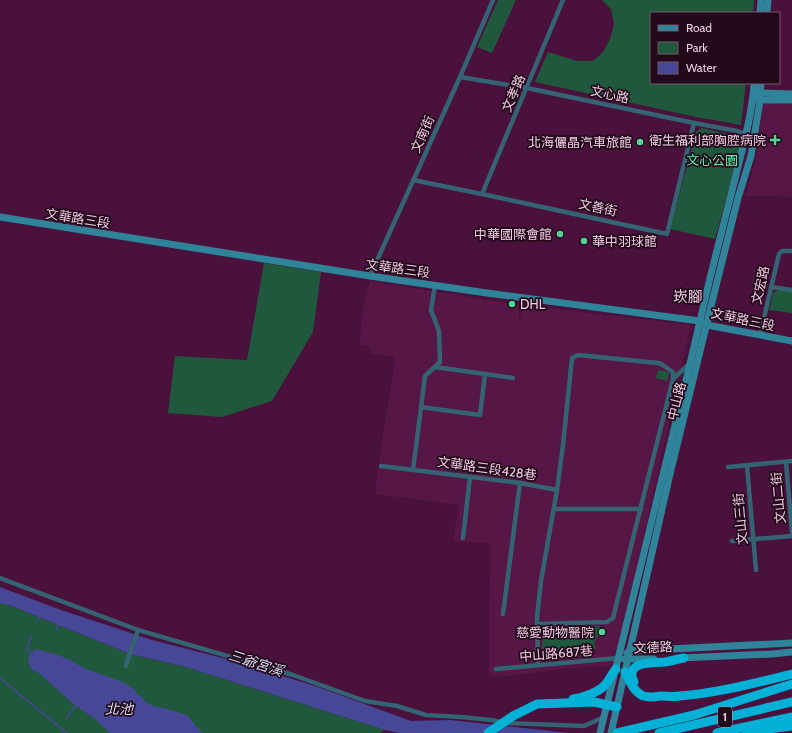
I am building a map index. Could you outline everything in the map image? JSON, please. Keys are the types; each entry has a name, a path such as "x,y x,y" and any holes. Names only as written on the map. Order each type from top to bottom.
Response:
{"highway":[{"path":"684,658 668,662 640,664 632,671 634,682 646,693 660,696 680,696 722,690 792,674"},
{"path":"488,733 513,716 537,704 577,698 593,693 604,687 613,671 616,669"},
{"path":"625,672 631,685 637,692 648,697 656,698 660,696"},
{"path":"615,729 643,727 694,715 792,684"},
{"path":"537,704 594,702 617,707"},
{"name":"1","path":"659,733 792,702"},
{"name":"1","path":"717,733 792,717"},
{"path":"739,733 792,726"}],"main road":[{"path":"760,12 761,0"},
{"path":"767,12 768,0"},
{"name":"中山路","path":"611,733 615,729 617,707 629,651 670,474 738,198 755,138 758,96 754,84"},
{"name":"中山路","path":"601,730 746,134 761,84"},
{"path":"792,94 792,99 758,96 792,94"},
{"name":"文華路三段","path":"0,217 370,276 700,321 707,325 792,341"},
{"name":"文德路","path":"618,658 629,651 792,643"},
{"name":"文德路","path":"618,658 628,660 792,652"}],"street":[{"name":"文南街","path":"370,276 460,77 493,0"},
{"name":"文孝路","path":"482,194 563,0"},
{"name":"文心路","path":"460,77 527,88 694,122 746,134 755,138"},
{"name":"文善街","path":"413,180 666,234 694,122"},
{"name":"文宏路","path":"760,335 778,254 782,251 792,251"},
{"path":"413,470 425,376 440,362 439,330 431,310 435,285"},
{"path":"771,287 792,290"},
{"path":"538,624 608,622 613,618 673,379 673,372 661,364 578,355 572,358 557,490 541,581 537,617 538,665"},
{"path":"673,379 690,364"},
{"path":"435,367 513,378"},
{"path":"421,407 480,415 485,374"},
{"path":"728,467 792,461"},
{"name":"文山二街","path":"786,462 792,532"},
{"name":"文華路三段428巷","path":"381,466 520,483 557,490"},
{"name":"文山三街","path":"747,466 756,570"},
{"path":"463,538 470,477"},
{"path":"503,614 520,483"},
{"path":"554,509 641,509"},
{"path":"732,541 792,536"},
{"path":"0,578 137,632 293,675 365,701 397,706 426,715 491,720 506,724 584,726 604,717"},
{"path":"126,666 137,632"},
{"name":"中山路687巷","path":"496,669 618,658"}],"shaded area":[{"name":"衛生福利部胸腔病院","path":"762,103 792,104 792,197 746,196 757,153"},
{"path":"370,281 519,305 519,323 523,305 691,325 615,664 604,668 599,666 575,668 498,677 489,674 490,543 453,541 459,505 375,494 395,362 393,357 371,354 371,347 359,345 363,309"}],"green space":[{"path":"498,0 516,0 492,53 477,47"},
{"path":"602,0 754,0 753,12 650,12 650,84 746,84 741,125 696,117 535,82 548,52 577,61 593,61 603,52 610,39 614,24 611,9"},
{"name":"文心公園","path":"702,128 737,136 740,148 715,239 670,229 696,132"},
{"path":"264,263 321,272 313,332 272,401 222,417 168,413 175,356 247,360"},
{"path":"780,289 792,291 792,313 769,310 773,293"},
{"path":"658,370 669,372 667,381 656,378"},
{"path":"0,603 12,606 130,654 186,667 385,730 379,733 0,733"},
{"path":"600,626 598,636 594,642 596,649 546,659 542,656 543,631 549,627"}],"water":[{"path":"0,587 58,609 152,640 238,662 318,687 411,721 450,720 569,733 400,733 385,730 186,667 130,654 12,606 0,603"},
{"name":"北池","path":"36,649 58,655 86,669 123,682 133,689 146,702 153,706 175,711 188,716 202,733 110,733 95,719 70,701 39,673 33,670 28,660 30,654"}],"waterway":[{"path":"37,621 40,616"},
{"path":"56,630 58,624"},
{"path":"31,635 27,650 31,655"},
{"path":"0,678 67,733"},
{"path":"66,719 77,704"}],"place":[{"name":"衛生福利部胸腔病院","path":"775,140"},
{"name":"北海儷晶汽車旅館","path":"640,142"},
{"name":"中華國際會館","path":"560,234"},
{"name":"華中羽球館","path":"584,241"},
{"name":"DHL","path":"512,304"},
{"name":"慈愛動物醫院","path":"602,632"}],"district":[{"name":"崁腳","path":"688,297"}],"water label":[{"name":"三爺宮溪","path":"256,663"}]}
